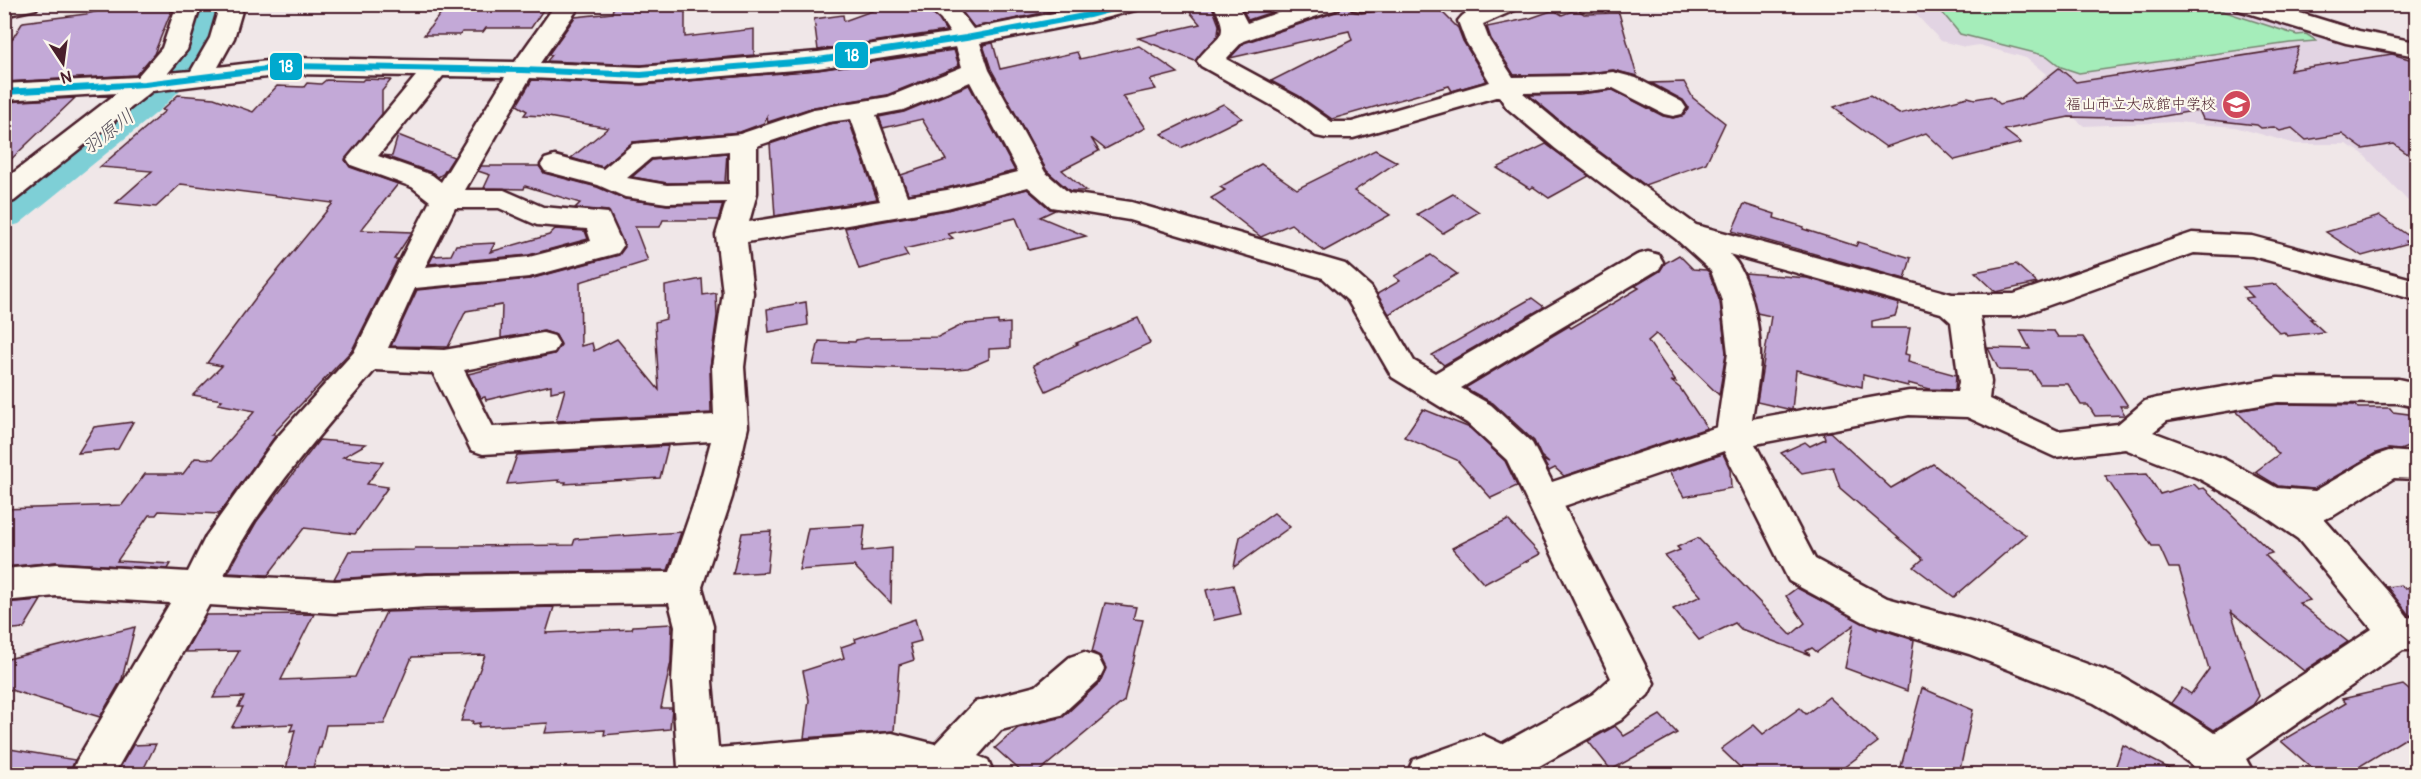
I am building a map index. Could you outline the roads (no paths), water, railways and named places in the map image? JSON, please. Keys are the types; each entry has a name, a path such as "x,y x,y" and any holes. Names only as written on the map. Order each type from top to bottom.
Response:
{"main road":[{"path":"4,9 27,4"},
{"path":"4,195 151,83 174,50 189,4"},
{"path":"192,78 222,38 232,4"},
{"path":"92,774 199,588 219,548 286,450 367,358 404,279 446,199 522,70 570,4"},
{"path":"936,4 950,14 966,38 976,70 1034,177 1061,201 1131,211 1335,271 1360,294 1403,369 1479,414 1520,452 1634,683 1607,707 1496,771 1483,754 1428,774"},
{"path":"4,92 151,83 291,66 522,70 642,75 818,60 966,38 1085,10 1130,4"},
{"path":"1225,4 1235,22 1234,36"},
{"path":"1329,4 1234,36 1210,61 1289,104 1326,130 1353,130 1507,85 1579,84 1612,80 1627,83 1673,108"},
{"path":"1361,4 1369,4"},
{"path":"1508,4 1461,13 1516,102 1566,143 1686,232 1725,266 1737,301 1744,353 1732,435 1802,570 1877,611 1974,639 2108,690 2175,729 2223,766 2407,634 2377,605 2311,529 2271,502 2210,468 2127,436 2055,444 1971,405 1909,403 1732,435 1542,499"},
{"path":"2244,4 2355,38 2416,49"},
{"path":"404,279 530,267 608,246 598,220 537,216 504,199 446,199 422,181 361,159 436,68"},
{"path":"608,179 643,150 743,142 823,116 894,104 976,70"},
{"path":"861,109 897,207"},
{"path":"743,142 743,193 731,235 738,293 728,367 731,427 714,497 683,587 694,626 692,682 697,772 892,752 958,770 989,715 1047,702 1084,669"},
{"path":"555,165 608,179 625,188 667,194 743,193"},
{"path":"731,235 947,199 1034,177"},
{"path":"1686,232 1952,305 2016,305 2192,243 2252,246 2416,290"},
{"path":"1435,388 1648,262"},
{"path":"1952,305 1966,319 1975,382 1971,405"},
{"path":"367,358 444,362 543,344"},
{"path":"444,362 483,441 731,427"},
{"path":"2127,436 2157,410 2278,390 2398,391 2416,394"},
{"path":"2271,502 2320,506 2389,464 2416,466"},
{"path":"4,585 56,580 335,597 427,591 683,587"}],"waterway":[{"name":"羽原川","path":"4,214 146,102 175,73 198,45 208,4"}],"place":[{"name":"福山市立大成館中学校","path":"2237,104"}]}
